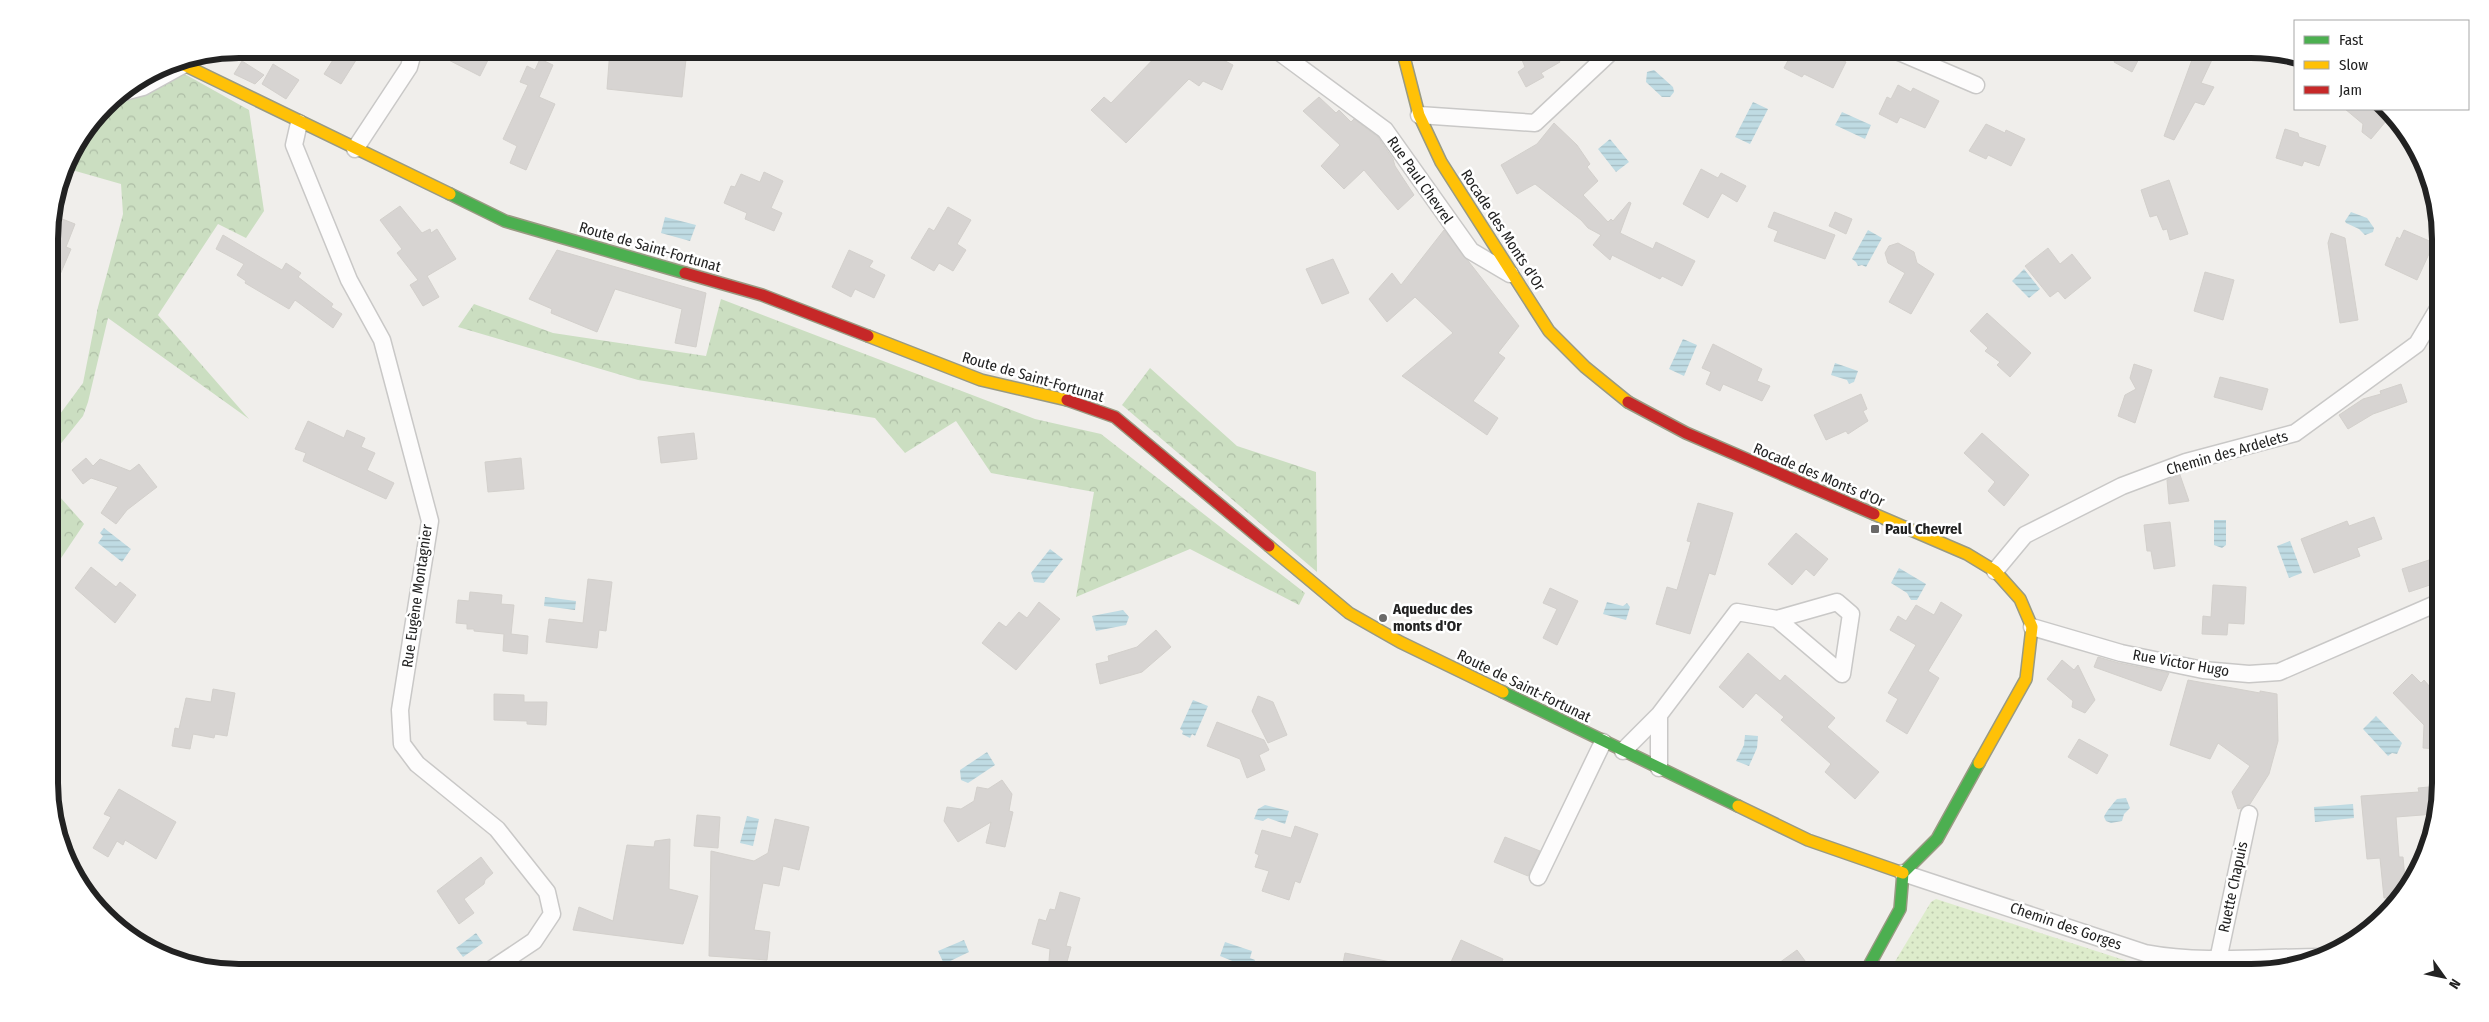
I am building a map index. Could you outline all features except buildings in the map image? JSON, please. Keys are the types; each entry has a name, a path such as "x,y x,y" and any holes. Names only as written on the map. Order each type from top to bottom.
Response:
{"street":[{"path":"355,149 408,67 411,58"},
{"name":"Rue Paul Chevrel","path":"1287,58 1385,130 1471,251 1514,276"},
{"name":"Rocade des Monts d'Or","path":"1402,58 1419,115 1441,162 1550,331 1585,367 1629,403 1686,433 1967,554 1995,571 2020,599 2032,627 2026,679 1937,839 1903,873"},
{"path":"1419,115 1534,123 1604,58"},
{"path":"1913,58 1976,85"},
{"name":"Route de Saint-Fortunat","path":"185,66 299,123 505,221 762,295 980,380 1077,402 1114,417 1349,613 1400,642 1808,840 1903,873"},
{"path":"137,88 143,87 163,74"},
{"name":"Rue Eugène Montagnier","path":"299,123 294,145 349,280 382,340 430,522 400,710 402,744 416,764 498,829 547,892 552,914 534,941 500,964"},
{"name":"Chemin des Ardelets","path":"1995,571 2025,535 2122,486 2186,462 2295,433 2417,344 2432,319"},
{"path":"1623,751 1660,715 1737,612 1776,619 1838,602 1851,614 1842,674 1776,619"},
{"name":"Rue Victor Hugo","path":"2032,627 2120,653 2203,670 2249,674 2279,672 2432,605"},
{"path":"1659,768 1660,715"},
{"path":"1538,877 1603,742"},
{"name":"Ruette Chapuis","path":"2218,960 2249,814"},
{"path":"1870,964 1900,910 1903,873"},
{"name":"Chemin des Gorges","path":"1903,873 2146,953 2177,959 2298,958"}],"green space":[{"path":"181,72 249,110 264,211 246,238 218,224 158,315 249,419 108,318 83,416 58,447 58,413 60,414 83,383 98,307 123,214 121,184 71,170 88,138 103,119 124,98 146,92"},
{"path":"721,299 1035,419 1101,434 1305,593 1299,605 1190,549 1076,597 1094,492 991,473 956,421 905,453 875,418 638,380 458,327 474,304 553,333 706,356"},
{"path":"1150,368 1237,446 1316,472 1317,572 1122,405"},
{"path":"58,495 84,524 58,563"},
{"path":"1936,899 2136,964 1893,964 1931,902"}],"water":[{"path":"1654,70 1673,87 1674,92 1670,97 1662,97 1646,82 1647,72"},
{"path":"1753,102 1768,109 1750,144 1735,137"},
{"path":"1842,112 1871,125 1865,139 1835,125"},
{"path":"1610,139 1629,162 1616,172 1598,149"},
{"path":"2351,212 2367,218 2374,228 2373,232 2365,235 2359,229 2346,223 2345,221"},
{"path":"665,217 696,225 690,241 661,233"},
{"path":"1868,230 1882,238 1866,267 1858,266 1852,259"},
{"path":"2024,269 2040,289 2029,298 2012,281"},
{"path":"1683,339 1697,345 1684,376 1669,369"},
{"path":"1835,363 1858,371 1854,382 1849,384 1847,380 1831,375"},
{"path":"2214,520 2226,520 2226,545 2222,548 2214,545"},
{"path":"104,528 131,549 122,562 98,543 103,536 100,533"},
{"path":"2290,541 2302,573 2289,578 2277,546"},
{"path":"1050,549 1063,559 1044,583 1034,582 1031,573"},
{"path":"1899,568 1926,584 1917,600 1911,600 1907,593 1891,583"},
{"path":"545,597 576,601 575,610 544,606"},
{"path":"1607,602 1623,606 1627,603 1630,607 1626,620 1603,614"},
{"path":"1123,610 1129,617 1126,625 1096,631 1092,616"},
{"path":"1193,700 1208,706 1195,736 1192,734 1190,738 1182,734 1183,731 1180,729"},
{"path":"2376,716 2402,743 2397,754 2392,753 2388,756 2363,729"},
{"path":"1745,735 1758,736 1757,748 1749,766 1736,761 1744,745"},
{"path":"987,752 995,765 968,783 961,780 960,770"},
{"path":"2126,798 2130,808 2124,814 2122,821 2111,823 2106,821 2104,817 2116,800"},
{"path":"2353,804 2354,818 2315,822 2314,807"},
{"path":"1265,805 1289,811 1285,824 1268,818 1263,821 1254,819 1258,809"},
{"path":"747,816 759,819 753,846 740,843"},
{"path":"476,933 483,943 463,957 456,948"},
{"path":"964,940 969,952 944,964 938,951"},
{"path":"1225,942 1252,951 1250,958 1255,960 1254,964 1240,964 1220,956"}],"traffic: fast":[{"path":"450,194 505,221 685,273"},
{"path":"1503,692 1738,806"},
{"path":"1870,964 1900,909 1903,873 1937,839 1979,763"}],"traffic: slow":[{"path":"1404,58 1419,115 1441,162 1549,331 1585,367 1628,402"},
{"path":"186,66 450,194"},
{"path":"868,336 981,380 1067,400"},
{"path":"1874,514 1967,554 1995,571 2020,599 2032,627 2026,679 1979,763"},
{"path":"1269,546 1349,613 1400,642 1503,692"},
{"path":"1738,806 1808,840 1903,873"}],"traffic: jam":[{"path":"685,273 762,295 868,336"},
{"path":"1067,400 1115,417 1269,546"},
{"path":"1628,402 1686,433 1874,514"}],"place":[{"name":"Paul Chevrel","path":"1875,529"},
{"name":"Aqueduc des monts d'Or","path":"1383,618"}]}
